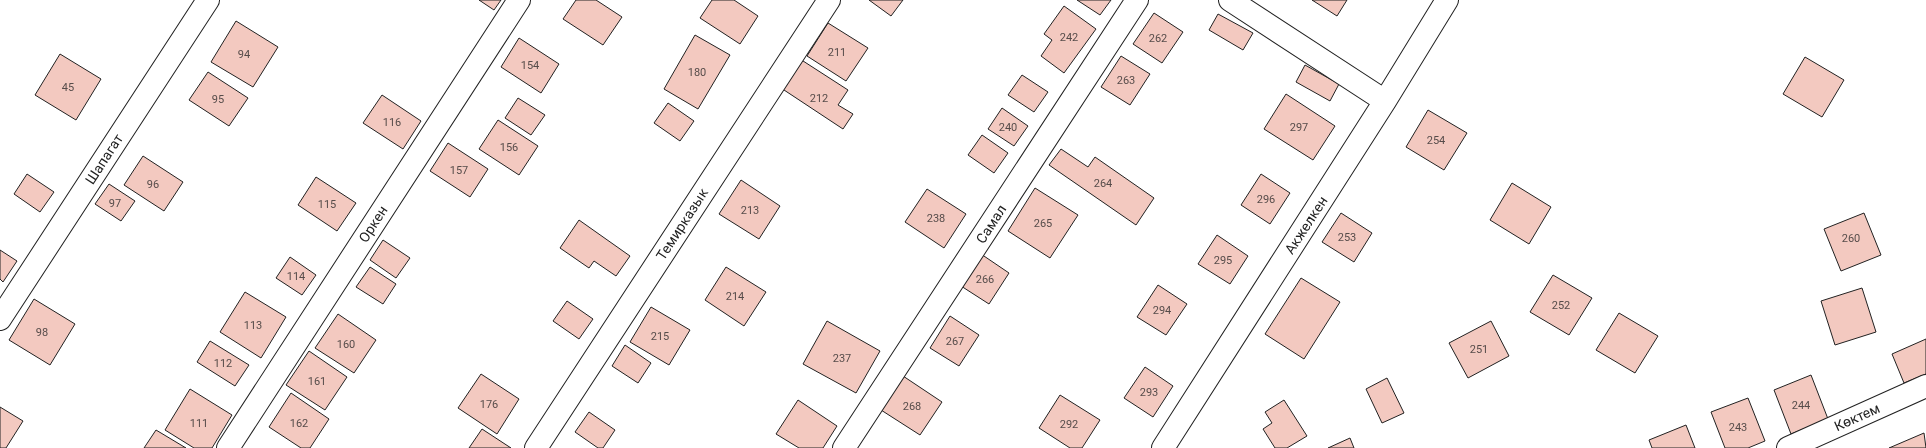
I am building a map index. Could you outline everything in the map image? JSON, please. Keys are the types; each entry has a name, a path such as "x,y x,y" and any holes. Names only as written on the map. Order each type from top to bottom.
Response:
{"street":[{"name":"Шапагат","path":"0,319 208,0"},
{"name":"Оркен","path":"228,448 518,0"},
{"name":"Темирказык","path":"536,448 829,0"},
{"name":"Самал","path":"844,448 1137,0"},
{"path":"1230,0 1385,101"},
{"name":"Акжелкен","path":"1163,448 1385,101 1447,0"},
{"name":"Көктем","path":"1788,448 1926,386"}],"building":[{"path":"479,0 501,0 494,10"},
{"path":"576,0 596,0 622,17 603,45 563,19"},
{"path":"712,0 734,0 758,16 740,44 700,18"},
{"path":"869,0 903,0 891,16"},
{"path":"1077,0 1111,0 1100,15"},
{"path":"1312,0 1347,0 1337,16"},
{"path":"1064,6 1096,29 1064,73 1041,56 1052,40 1044,34"},
{"path":"1154,13 1183,32 1162,63 1133,44"},
{"path":"1218,14 1253,33 1243,50 1209,30"},
{"path":"236,21 278,47 253,87 211,62"},
{"path":"828,23 868,48 846,81 807,56"},
{"path":"695,35 730,55 698,109 664,89"},
{"path":"519,38 559,64 541,93 501,67"},
{"path":"60,54 101,79 76,120 35,95"},
{"path":"1121,56 1150,74 1130,105 1101,87"},
{"path":"1805,57 1844,80 1822,117 1783,94"},
{"path":"800,59 848,90 838,105 853,114 843,129 781,88"},
{"path":"1305,65 1339,84 1330,101 1296,82"},
{"path":"208,72 248,98 229,126 189,100"},
{"path":"1022,75 1048,92 1034,112 1008,95"},
{"path":"1286,94 1335,126 1313,160 1264,129"},
{"path":"382,95 421,121 403,149 363,123"},
{"path":"518,98 545,115 531,135 505,118"},
{"path":"668,103 694,121 680,141 654,123"},
{"path":"1002,108 1028,126 1014,146 988,129"},
{"path":"1428,110 1467,133 1444,170 1406,147"},
{"path":"498,120 538,146 519,175 479,149"},
{"path":"982,135 1008,153 994,173 968,155"},
{"path":"448,143 488,169 470,197 430,171"},
{"path":"1061,149 1088,167 1095,157 1154,198 1136,225 1049,165"},
{"path":"143,156 183,182 164,211 124,185"},
{"path":"27,174 54,192 40,212 14,194"},
{"path":"1261,174 1290,193 1270,224 1241,205"},
{"path":"316,177 356,203 337,231 298,205"},
{"path":"741,180 780,206 759,239 719,214"},
{"path":"1512,183 1551,207 1529,244 1490,220"},
{"path":"109,184 135,201 121,221 95,204"},
{"path":"1035,188 1078,215 1050,258 1008,231"},
{"path":"927,189 966,214 944,248 905,222"},
{"path":"1341,213 1372,233 1354,262 1322,242"},
{"path":"1864,213 1881,255 1841,271 1824,229"},
{"path":"579,220 630,256 616,276 594,261 589,268 560,248"},
{"path":"1217,235 1248,256 1230,284 1198,264"},
{"path":"383,240 410,258 396,278 370,260"},
{"path":"0,250 17,261 3,282 0,279"},
{"path":"981,254 1009,273 989,304 961,286"},
{"path":"290,257 316,275 302,295 276,278"},
{"path":"370,267 396,284 383,304 356,287"},
{"path":"726,267 766,292 744,326 705,300"},
{"path":"1553,275 1592,298 1569,335 1530,312"},
{"path":"1301,278 1340,302 1304,359 1265,334"},
{"path":"1158,285 1187,304 1166,335 1137,317"},
{"path":"1862,288 1876,332 1835,345 1821,301"},
{"path":"245,292 286,317 261,358 220,332"},
{"path":"34,299 75,324 50,365 9,340"},
{"path":"567,301 593,319 579,339 553,321"},
{"path":"651,307 690,330 669,365 630,342"},
{"path":"1619,313 1658,336 1635,373 1596,350"},
{"path":"338,314 376,340 354,373 315,348"},
{"path":"950,316 979,335 959,366 930,348"},
{"path":"827,321 880,351 856,393 803,364"},
{"path":"1491,321 1509,356 1468,378 1449,343"},
{"path":"1926,339 1926,374 1904,383 1892,354"},
{"path":"210,341 249,365 235,386 197,362"},
{"path":"625,345 651,363 638,383 612,366"},
{"path":"309,351 347,377 325,410 286,385"},
{"path":"1145,367 1173,386 1153,417 1124,398"},
{"path":"481,374 519,399 497,434 458,408"},
{"path":"1811,375 1828,419 1791,434 1774,390"},
{"path":"903,376 942,402 920,435 881,410"},
{"path":"1387,378 1404,413 1382,423 1366,389"},
{"path":"190,389 232,415 212,448 194,448 165,430"},
{"path":"291,393 329,419 310,448 301,448 269,427"},
{"path":"1060,395 1100,420 1082,448 1070,448 1039,428"},
{"path":"1748,398 1765,441 1748,448 1725,448 1711,412"},
{"path":"798,400 837,426 823,448 799,448 776,434"},
{"path":"1284,400 1307,436 1287,448 1275,448 1263,429 1272,423 1265,412"},
{"path":"0,407 23,421 6,448 0,448"},
{"path":"589,412 615,430 603,448 598,448 575,432"},
{"path":"1686,425 1695,448 1652,448 1649,440"},
{"path":"482,429 511,448 469,448"},
{"path":"156,430 186,448 144,448"},
{"path":"1924,433 1926,448 1889,448"},
{"path":"1350,438 1354,448 1328,448"}]}
